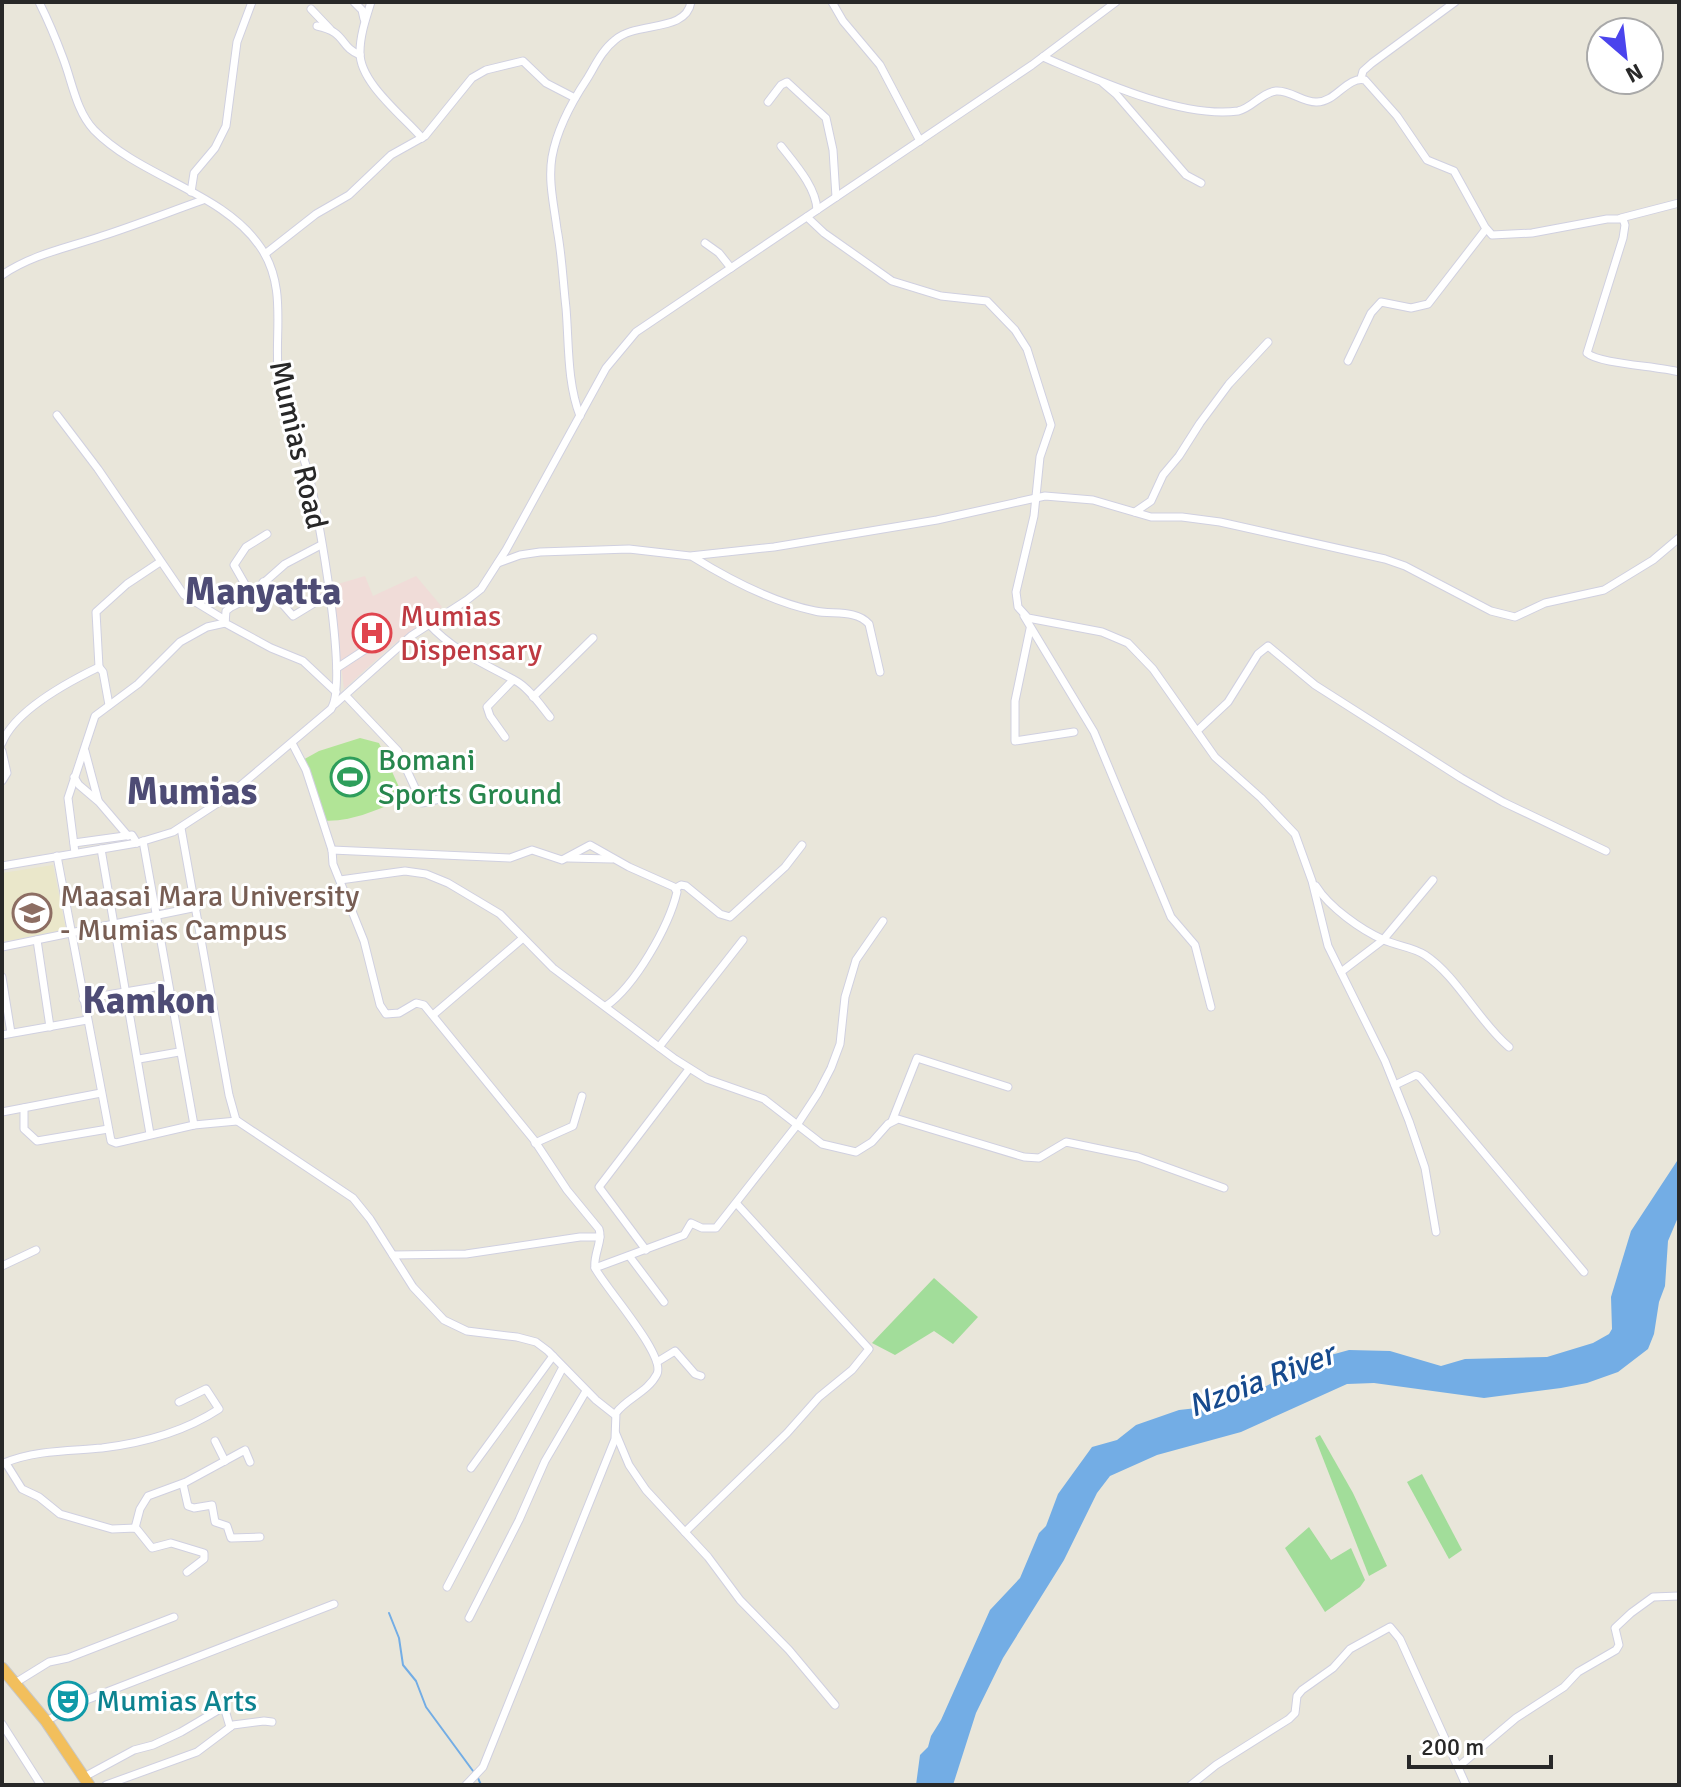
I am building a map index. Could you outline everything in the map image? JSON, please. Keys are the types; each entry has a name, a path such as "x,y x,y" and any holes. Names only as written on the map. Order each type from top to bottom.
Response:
{"highway":[{"path":"2,1668 89,1778"}],"street":[{"name":"Mumias Road","path":"39,2 55,35 80,105 94,129 131,158 245,227 273,271 278,295 276,357 279,388 309,476 329,594 337,668 334,705"},
{"path":"191,192 194,173 220,141 226,126 237,42 252,2"},
{"path":"354,2 362,10 365,21"},
{"path":"371,2 360,55 363,69 422,138"},
{"path":"580,416 570,367 551,178 557,140 575,98 614,40 632,30 678,21 690,10 691,2"},
{"path":"832,2 843,21 880,65 920,141"},
{"path":"2,866 163,836 181,828 227,797 346,696 398,646 474,595 498,563 606,368 626,342 644,326 1043,57 1116,2"},
{"path":"1043,57 1182,107 1223,111 1243,109 1277,91 1315,103 1322,102 1361,78 1363,71 1372,63 1455,2"},
{"path":"311,9 353,52 360,55"},
{"path":"317,26 330,29"},
{"path":"265,254 316,214 349,195 394,152 422,138 437,124 468,81 478,74 523,61 546,83 575,98"},
{"path":"1361,78 1368,81 1385,100 1427,160 1454,171 1486,229 1495,236 1621,218 1679,203"},
{"path":"1098,79 1116,94 1186,175 1201,183"},
{"path":"768,102 787,82 826,118 833,150 836,197"},
{"path":"781,146 800,171 817,202 817,210"},
{"path":"2,275 47,252 100,237 203,200"},
{"path":"807,217 824,233 886,277 904,286 941,296 983,299 1015,330 1031,358 1050,423 1040,457 1036,498 1016,601 1094,732 1171,917 1195,945 1211,1007"},
{"path":"1621,218 1625,231 1587,353 1597,359 1679,372"},
{"path":"1348,361 1371,313 1379,304 1385,301 1413,308 1428,304 1486,229"},
{"path":"705,243 719,253 731,268"},
{"path":"1135,512 1151,501 1163,475 1200,423 1229,384 1268,342"},
{"path":"57,415 187,598 271,648 303,661 336,692"},
{"path":"498,563 540,552 629,549 692,556 774,547 937,520 1036,498 1082,498 1154,518 1206,519 1385,559 1405,566 1491,611 1515,617 1545,603 1604,590 1640,569 1678,540"},
{"path":"250,593 234,565 246,547 267,534"},
{"path":"225,621 226,611 243,601 298,555 321,545"},
{"path":"692,556 757,591 810,610 849,614 863,619 869,624 880,672"},
{"path":"109,705 103,672 99,667 96,612 127,584 160,562"},
{"path":"263,582 293,616 329,594"},
{"path":"1024,616 1102,632 1128,643 1153,669 1215,757 1299,840 1324,935 1395,1085 1425,1168 1436,1232"},
{"path":"75,853 68,798 93,719 138,684 180,642 225,621"},
{"path":"428,623 453,646 513,680 550,717"},
{"path":"337,668 366,649 384,627"},
{"path":"1030,629 1015,701 1015,741 1074,732"},
{"path":"533,697 593,638"},
{"path":"1197,731 1228,702 1261,650 1268,646 1315,685 1461,778 1503,802 1606,851"},
{"path":"2,743 22,716 66,683 99,667"},
{"path":"505,737 487,707 513,680"},
{"path":"346,696 398,751 422,803 457,795"},
{"path":"292,743 306,770 332,850 333,864 364,941 380,1005 386,1014 399,1013 421,1003 433,1015 599,1229 595,1268 657,1362 658,1372 654,1378 615,1415 616,1434 629,1465 640,1482 708,1557 740,1600 780,1640 835,1705"},
{"path":"84,749 99,802"},
{"path":"2,751 7,773 2,781"},
{"path":"74,777 128,836"},
{"path":"181,828 229,1095 237,1121"},
{"path":"74,843 128,836 134,836 140,842 194,1125"},
{"path":"568,858 590,845 676,888"},
{"path":"676,888 686,886 720,914 730,917 785,867 802,845"},
{"path":"101,849 150,1134"},
{"path":"332,850 510,858 532,850 553,860 614,859"},
{"path":"57,856 110,1139 114,1143 194,1125 237,1121 353,1198 413,1287 450,1325 467,1331 528,1339 542,1346 586,1391 615,1415"},
{"path":"340,880 405,871 426,874 482,901 500,914 553,968 689,1069 707,1079 764,1099 822,1144 851,1153 866,1148 892,1121 917,1058 1008,1087"},
{"path":"1341,972 1383,940 1433,880"},
{"path":"1312,881 1329,903 1383,940 1428,957 1509,1047"},
{"path":"606,1006 622,991 655,941 671,910 676,888"},
{"path":"2,947 197,907"},
{"path":"595,1268 684,1235 691,1223 702,1228 716,1228 737,1204 797,1125 831,1068 840,1044 845,997 856,960 883,921"},
{"path":"433,1015 523,938"},
{"path":"37,940 50,1027"},
{"path":"659,1047 743,940"},
{"path":"2,977 6,1034 87,1020"},
{"path":"83,999 167,985"},
{"path":"139,1059 179,1052"},
{"path":"646,1250 599,1187 689,1069"},
{"path":"1395,1085 1418,1075 1584,1272"},
{"path":"2,1112 101,1093"},
{"path":"535,1143 573,1126 582,1096"},
{"path":"24,1108 24,1129 37,1141 108,1129"},
{"path":"892,1121 902,1120 1001,1152 1031,1158 1042,1157 1066,1142 1124,1153 1224,1188"},
{"path":"685,1532 787,1433 819,1397 852,1370 869,1349 737,1204"},
{"path":"393,1255 466,1254 580,1237 600,1237"},
{"path":"2,1266 36,1250"},
{"path":"630,1257 664,1302"},
{"path":"657,1362 676,1352 695,1374 701,1376"},
{"path":"471,1468 553,1356"},
{"path":"447,1587 563,1367"},
{"path":"135,1528 112,1529 60,1514 39,1497 22,1489 3,1463 33,1455 105,1447 164,1436 219,1409 205,1389 179,1402"},
{"path":"469,1618 549,1453 586,1391"},
{"path":"466,1785 483,1767 616,1434"},
{"path":"215,1441 225,1461"},
{"path":"135,1528 146,1498 183,1484 245,1450 250,1462"},
{"path":"183,1484 188,1506 212,1505 215,1522 227,1526 231,1538 260,1537"},
{"path":"135,1528 152,1548 169,1543 204,1552 204,1559 187,1572"},
{"path":"1458,1767 1516,1718 1564,1687 1578,1672 1616,1650 1619,1644 1615,1628 1631,1613 1653,1597 1679,1596"},
{"path":"46,1721 86,1700 334,1604"},
{"path":"15,1683 48,1663 174,1617"},
{"path":"1191,1785 1216,1765 1289,1719 1295,1713 1297,1696 1302,1690 1333,1668 1350,1649 1390,1627 1400,1639 1466,1785"},
{"path":"89,1778 134,1750 181,1732 220,1709 225,1710 230,1727"},
{"path":"89,1778 105,1785 197,1752 230,1727 272,1722"},
{"path":"2,1724 41,1785"}],"shaded area":[{"name":"Mumias Dispensary","path":"365,576 373,596 416,576 442,607 389,648 344,689 331,586"},
{"name":"Maasai Mara University - Mumias Campus","path":"53,865 66,930 2,942 2,873"}],"green space":[{"name":"Bomani Sports Ground","path":"360,738 379,743 404,798 351,818 318,820 301,761 319,751"},
{"path":"934,1278 978,1317 953,1344 934,1331 895,1355 872,1343"},
{"path":"1320,1435 1353,1493 1387,1566 1369,1576 1315,1438"},
{"path":"1422,1474 1462,1550 1449,1559 1407,1482"},
{"path":"1309,1527 1331,1560 1351,1548 1365,1580 1325,1612 1285,1548"}],"water":[{"path":"1679,1158 1679,1215 1668,1241 1665,1286 1648,1349 1618,1372 1587,1383 1484,1398 1374,1383 1347,1384 1241,1432 1157,1455 1110,1476 1097,1493 1064,1560 1003,1658 976,1713 953,1785 916,1785 920,1755 928,1747 990,1610 1020,1578 1058,1494 1092,1447 1117,1440 1136,1425 1179,1410 1243,1398 1320,1358 1349,1350 1390,1351 1441,1366 1465,1359 1547,1357 1593,1343 1612,1329 1611,1297 1631,1231"}],"waterway":[{"path":"389,1613 399,1638 403,1665 416,1681 426,1707 473,1771"},
{"path":"478,1778 481,1785"}],"place":[{"name":"Mumias Dispensary","path":"372,633"},
{"name":"Bomani Sports Ground","path":"350,777"},
{"name":"Maasai Mara University - Mumias Campus","path":"32,913"},
{"name":"Mumias Arts","path":"68,1701"}],"district":[{"name":"Manyatta","path":"263,591"},
{"name":"Mumias","path":"192,791"},
{"name":"Kamkon","path":"149,1000"}],"water label":[{"name":"Nzoia River","path":"1261,1380"}]}
